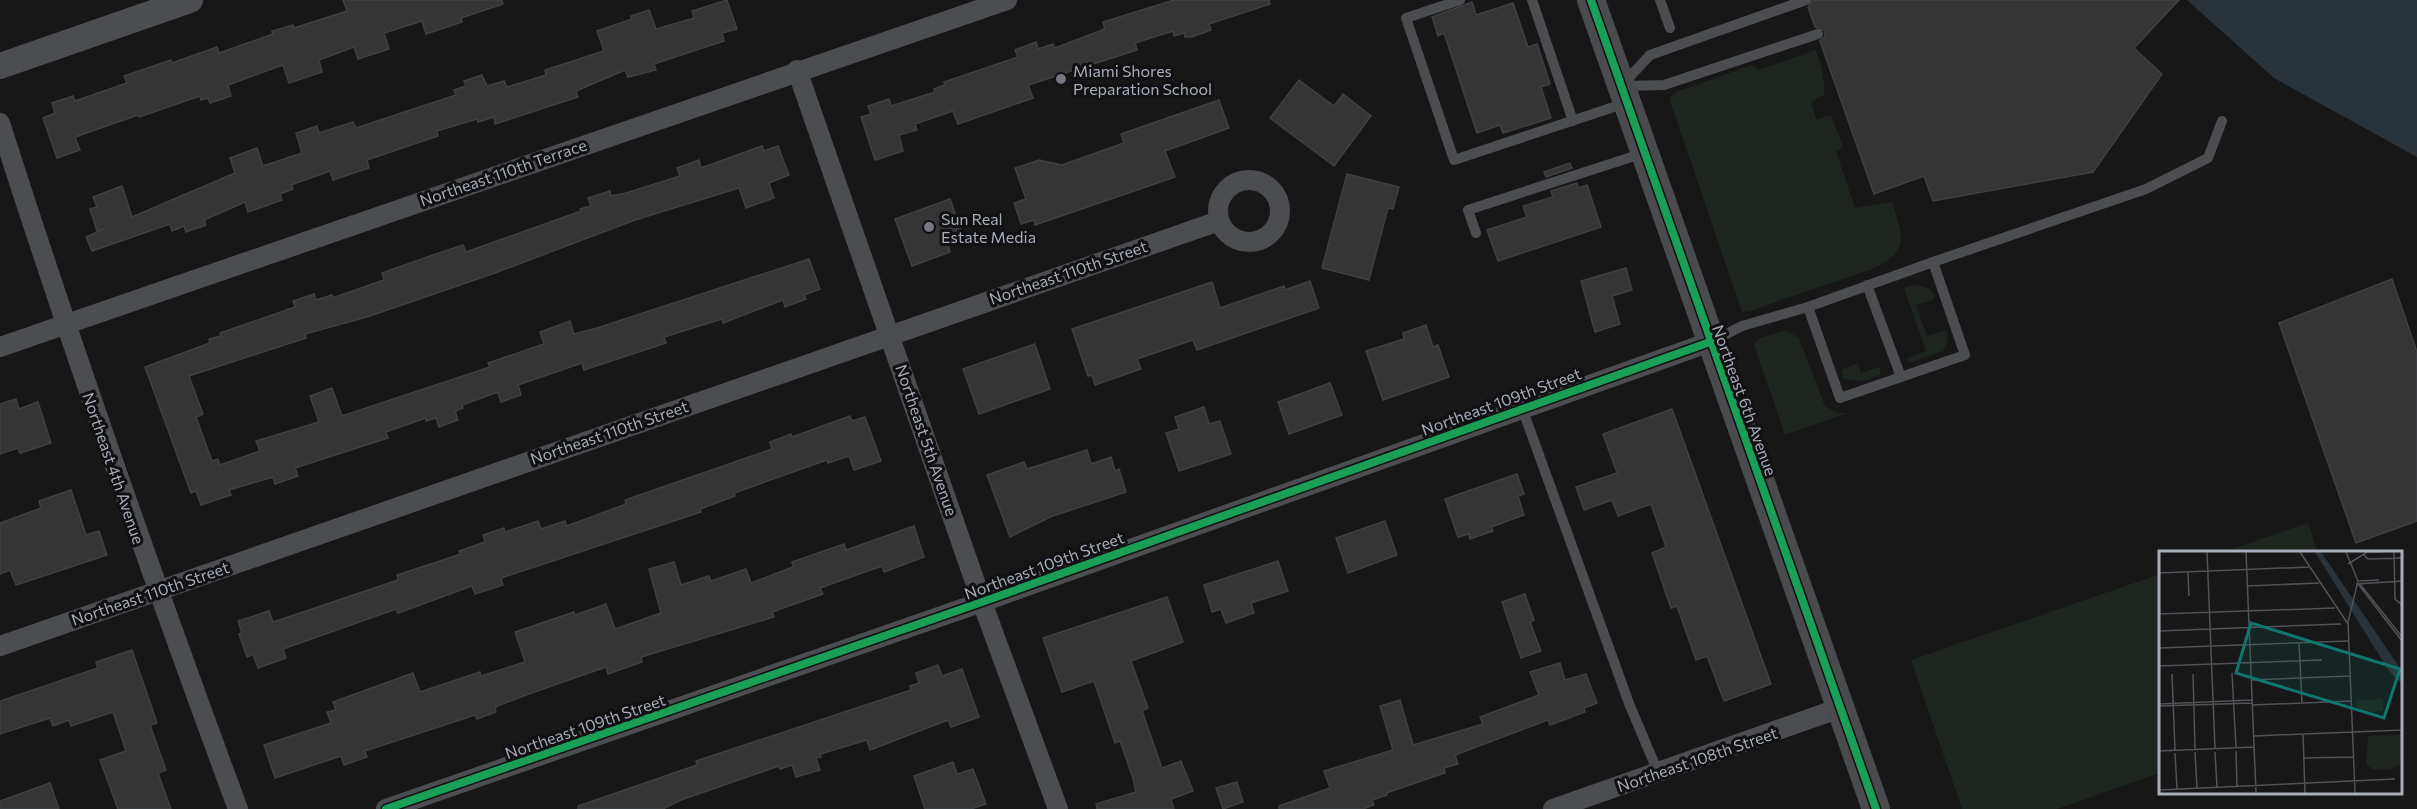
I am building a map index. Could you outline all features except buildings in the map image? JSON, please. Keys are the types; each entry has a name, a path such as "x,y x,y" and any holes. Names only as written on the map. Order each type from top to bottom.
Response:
{"main road":[{"name":"Northeast 6th Avenue","path":"1592,1 1876,809"}],"street":[{"path":"0,66 190,0"},
{"name":"Northeast 110th Terrace","path":"0,347 797,70 1007,0"},
{"name":"Northeast 5th Avenue","path":"797,70 982,602 1058,809"},
{"name":"Northeast 4th Avenue","path":"0,123 64,324 157,590 238,809"},
{"name":"Northeast 110th Street","path":"0,646 890,333 1218,221"},
{"name":"Northeast 109th Street","path":"386,809 982,602 1710,342"},
{"name":"Northeast 108th Street","path":"1553,809 1840,708"}],"lane":[{"path":"1460,0 1406,18 1454,160 1573,121 1623,94 1664,85 1818,34"},
{"path":"1532,0 1573,121"},
{"path":"1660,0 1670,28"},
{"path":"1623,94 1650,55 1806,0"},
{"path":"1710,342 1742,326 1808,307 2146,189 2208,158 2222,121"},
{"path":"1476,233 1468,210 1644,153"},
{"path":"1808,307 1840,398 1965,355 1933,262"},
{"path":"1867,285 1901,378"},
{"path":"1522,408 1630,706 1658,772"}],"shaded area":[{"path":"2187,0 2417,0 2417,157 2274,78"},
{"path":"1815,50 1821,66 1824,90 1824,95 1811,102 1816,119 1831,115 1843,147 1836,151 1855,208 1892,202 1901,232 1899,248 1894,255 1875,268 1742,312 1669,98 1676,92 1752,65 1759,70"},
{"path":"1913,285 1929,289 1935,296 1934,299 1916,305 1927,336 1946,330 1948,340 1943,351 1909,363 1907,358 1926,351 1904,288"},
{"path":"1785,330 1799,338 1825,406 1837,413 1848,413 1785,435 1754,345 1758,339"},
{"path":"1858,363 1861,373 1880,367 1880,375 1857,381 1843,378 1841,370"},
{"path":"2308,523 2318,551 2226,551"},
{"path":"2159,574 2159,773 2057,809 1962,809 1911,660"}],"cycle path":[{"path":"1591,0 1876,809"},
{"path":"386,809 982,602 1710,342"}],"place":[{"name":"Miami Shores Preparation School","path":"1061,79"},
{"name":"Sun Real Estate Media","path":"929,227"}]}
